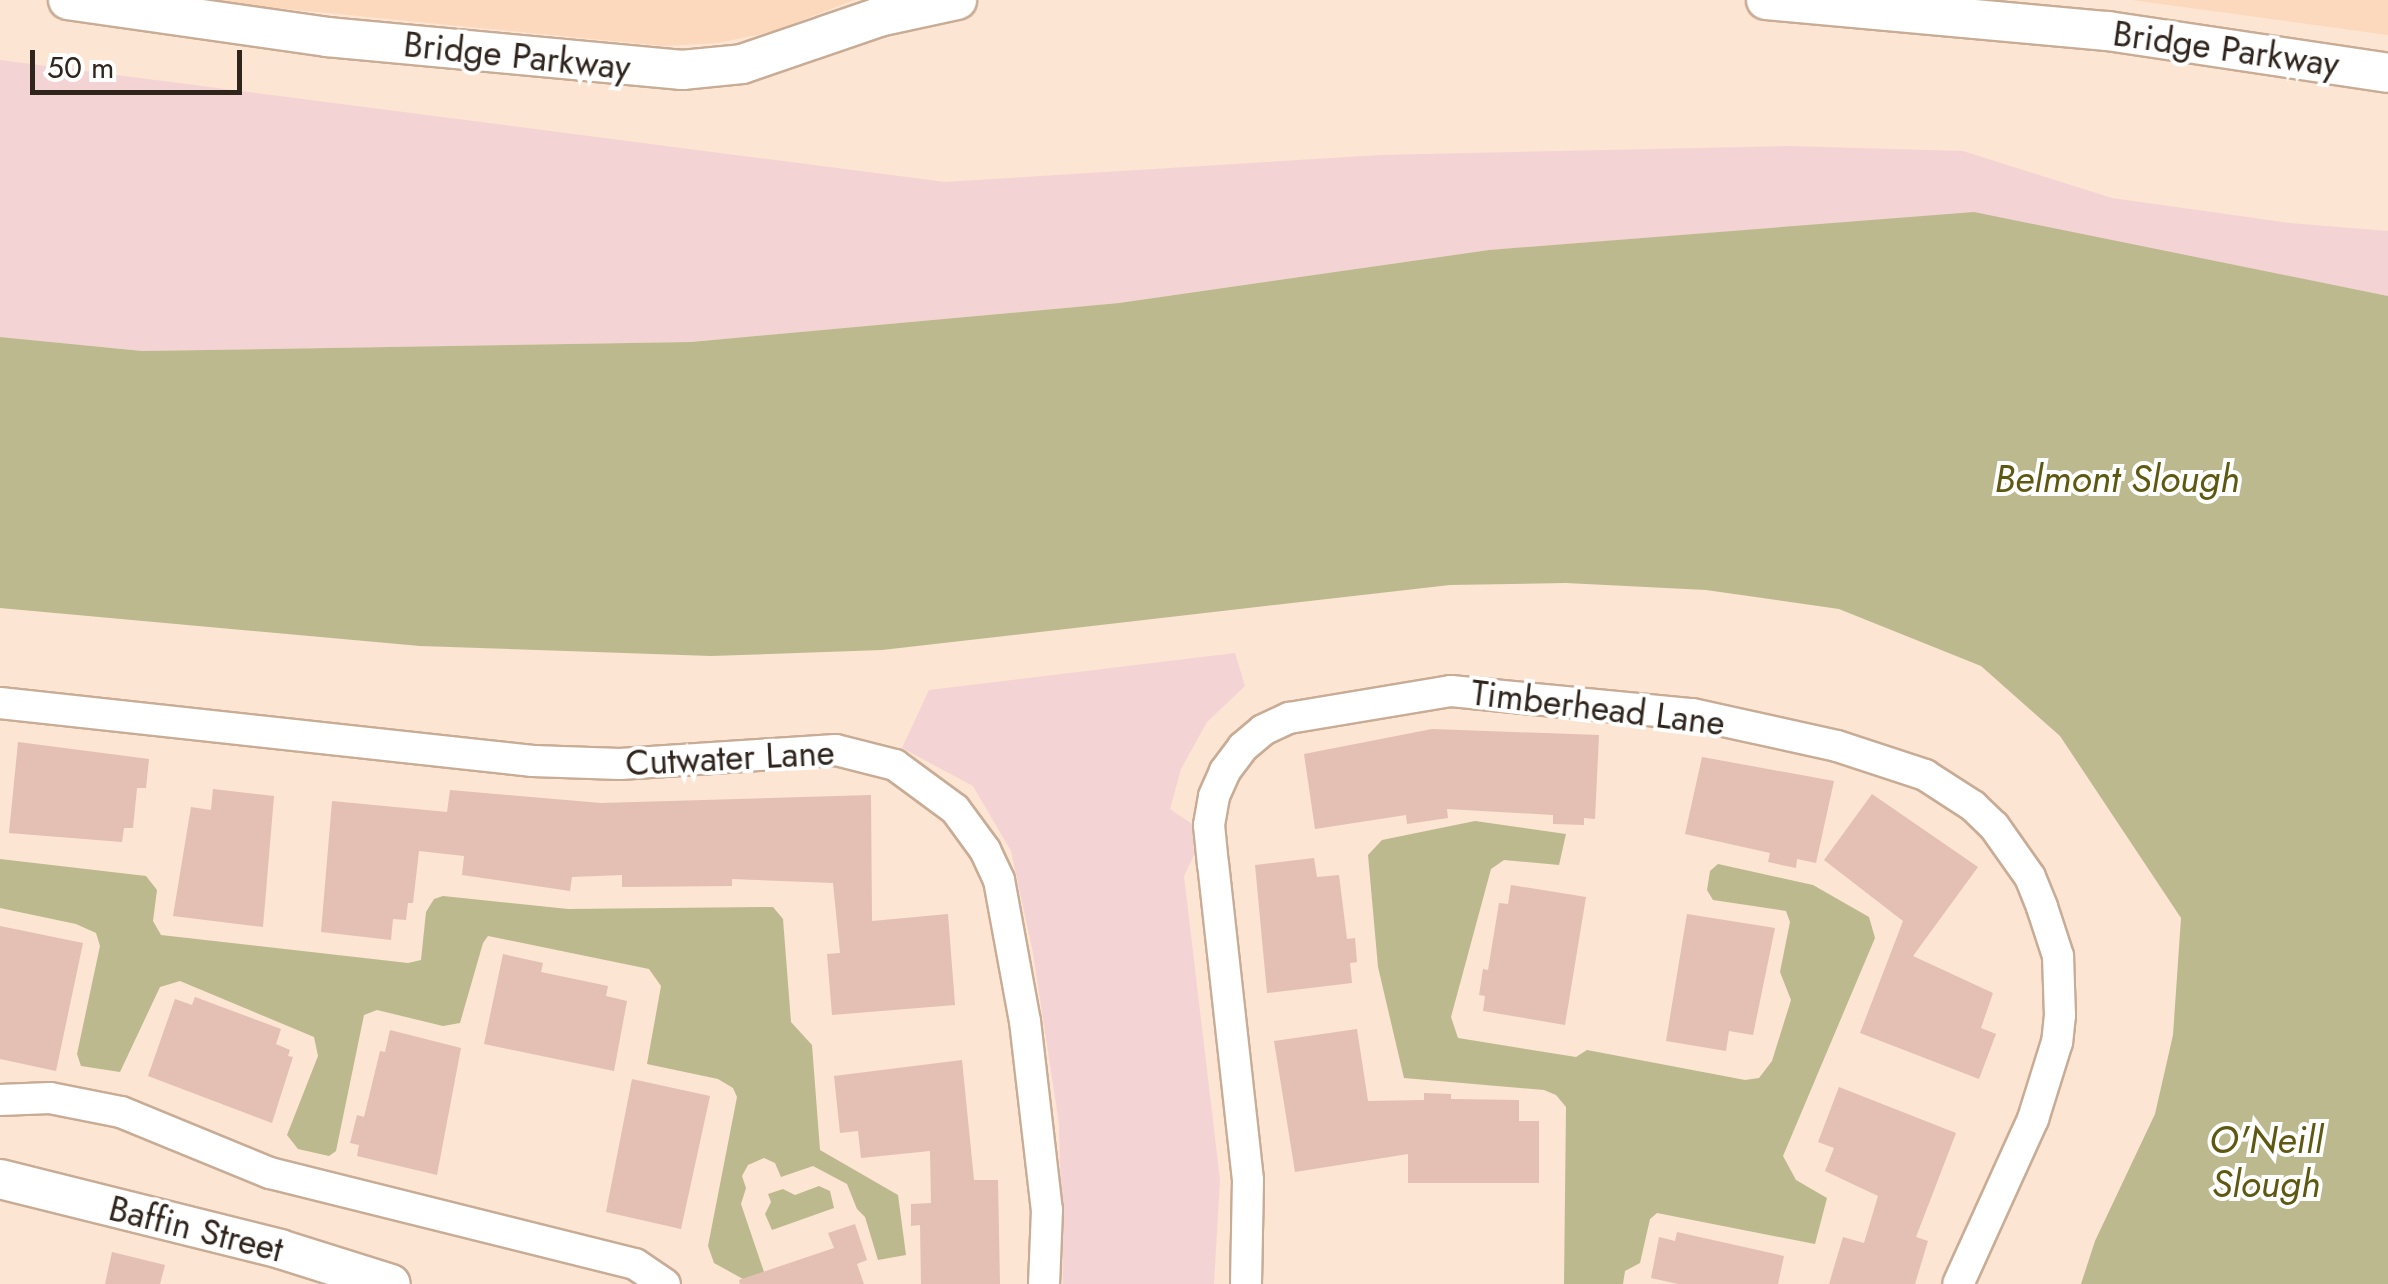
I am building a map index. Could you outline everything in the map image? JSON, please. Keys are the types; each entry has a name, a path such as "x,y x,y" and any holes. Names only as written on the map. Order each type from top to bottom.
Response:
{"street":[{"name":"Bridge Parkway","path":"68,0 327,36 682,70 742,64 879,17 958,0"},
{"name":"Bridge Parkway","path":"1766,0 2094,30 2388,73"},
{"name":"Timberhead Lane","path":"1246,1284 1250,1232 1243,1104 1212,852 1214,796 1225,771 1243,747 1289,718 1451,691 1692,714 1837,746 1925,776 1973,806 1994,826 2030,877 2042,907 2058,956 2060,1014 2053,1059 2033,1119 1958,1284"},
{"name":"Cutwater Lane","path":"0,703 533,761 620,764 836,750 896,765 955,809 985,850 999,880 1025,1020 1044,1191 1044,1284"},
{"path":"0,1100 50,1098 121,1112 270,1173 636,1264 664,1284"},
{"name":"Baffin Street","path":"0,1180 280,1249 391,1284"}],"shaded area":[{"path":"194,0 854,0 774,31 718,43 664,46"},
{"path":"2132,0 2388,0 2388,35"},
{"path":"0,60 945,182 1380,155 1788,146 1963,151 2112,198 2289,223 2388,231 2388,296 1974,213 1489,250 1119,303 691,342 142,351 0,337"},
{"path":"1235,653 1245,686 1207,722 1181,769 1170,809 1192,824 1194,855 1184,876 1220,1180 1214,1284 1063,1284 1059,1124 1033,953 1011,851 973,786 902,748 929,690"}],"water":[{"name":"Belmont Slough","path":"1974,212 2388,296 2388,1284 2081,1284 2095,1241 2155,1114 2173,1035 2181,918 2060,736 1981,666 1839,609 1706,590 1566,583 1450,585 882,650 711,656 420,646 0,608 0,337 142,351 691,342 1119,303 1489,250"},
{"path":"1475,821 1566,834 1559,865 1504,860 1491,869 1451,1017 1458,1038 1576,1057 1587,1050 1745,1080 1759,1078 1772,1061 1791,1000 1780,972 1790,922 1786,911 1713,900 1707,890 1710,871 1718,864 1813,885 1869,917 1875,938 1783,1156 1796,1180 1827,1198 1815,1244 1657,1213 1650,1219 1640,1263 1625,1271 1623,1284 1564,1284 1566,1107 1556,1095 1544,1090 1404,1078 1378,967 1368,855 1382,840"},
{"path":"0,859 146,876 157,890 153,921 161,935 408,963 421,960 426,912 434,899 443,896 568,909 773,907 783,919 791,1022 812,1045 820,1150 898,1195 906,1255 878,1260 865,1217 857,1209 847,1184 813,1166 781,1177 775,1163 764,1158 748,1165 742,1176 746,1188 741,1204 764,1272 743,1279 714,1263 708,1246 737,1097 733,1088 718,1079 647,1064 661,986 649,969 488,936 460,1023 443,1026 377,1010 364,1015 336,1151 329,1156 298,1149 287,1135 318,1056 314,1037 180,981 160,987 120,1072 81,1066 77,1054 100,946 96,933 76,924 0,908"},
{"path":"819,1186 830,1191 834,1208 772,1230 765,1214 771,1202 768,1194 783,1189 795,1195"}],"building":[{"path":"1432,729 1599,735 1595,819 1584,818 1584,825 1553,824 1553,815 1447,809 1448,818 1407,824 1406,815 1315,829 1304,754"},
{"path":"18,742 149,759 146,788 137,788 133,828 124,828 122,842 9,833"},
{"path":"1702,757 1834,781 1816,863 1797,859 1796,868 1768,862 1770,853 1685,834"},
{"path":"213,789 274,796 263,927 173,916 191,807 211,810"},
{"path":"450,790 601,803 871,795 872,921 948,914 955,1005 832,1015 827,954 840,953 833,883 732,879 732,886 622,887 622,875 572,877 570,891 462,875 464,856 419,851 413,903 408,903 406,920 393,919 391,940 321,932 332,801 447,812"},
{"path":"1872,794 1978,867 1913,956 1993,993 1981,1028 1996,1034 1979,1079 1860,1033 1903,921 1824,860"},
{"path":"1314,858 1317,877 1339,875 1347,939 1355,938 1357,962 1350,963 1352,983 1267,993 1255,865"},
{"path":"1511,885 1586,897 1565,1025 1483,1011 1485,996 1479,995 1483,969 1488,970 1499,903 1508,904"},
{"path":"1687,914 1775,928 1753,1035 1729,1031 1726,1051 1666,1041"},
{"path":"0,926 83,943 56,1071 0,1059"},
{"path":"503,954 543,963 541,972 608,986 606,996 627,1001 614,1071 484,1044"},
{"path":"195,997 281,1029 276,1044 290,1050 288,1056 293,1057 272,1123 148,1076 175,999 192,1005"},
{"path":"1357,1029 1368,1101 1424,1100 1424,1093 1451,1094 1451,1099 1519,1100 1519,1121 1539,1121 1539,1183 1408,1183 1408,1154 1295,1172 1274,1041"},
{"path":"390,1030 461,1048 437,1175 357,1156 359,1145 350,1143 357,1115 364,1117 380,1051 385,1052"},
{"path":"962,1060 974,1180 998,1180 1000,1284 921,1284 920,1225 911,1226 911,1204 931,1203 930,1151 861,1158 858,1131 840,1133 834,1076"},
{"path":"632,1079 710,1096 681,1229 606,1212"},
{"path":"1839,1087 1956,1133 1916,1237 1928,1241 1915,1284 1829,1284 1843,1237 1864,1243 1878,1196 1825,1171 1834,1148 1818,1142"},
{"path":"855,1224 867,1260 857,1264 864,1284 740,1284 739,1280 834,1248 828,1233"},
{"path":"1677,1232 1784,1256 1778,1284 1678,1284 1651,1278 1659,1237 1675,1241"},
{"path":"112,1252 165,1265 160,1284 105,1284"}],"water label":[{"name":"O'Neill Slough","path":"2266,1162"}]}
